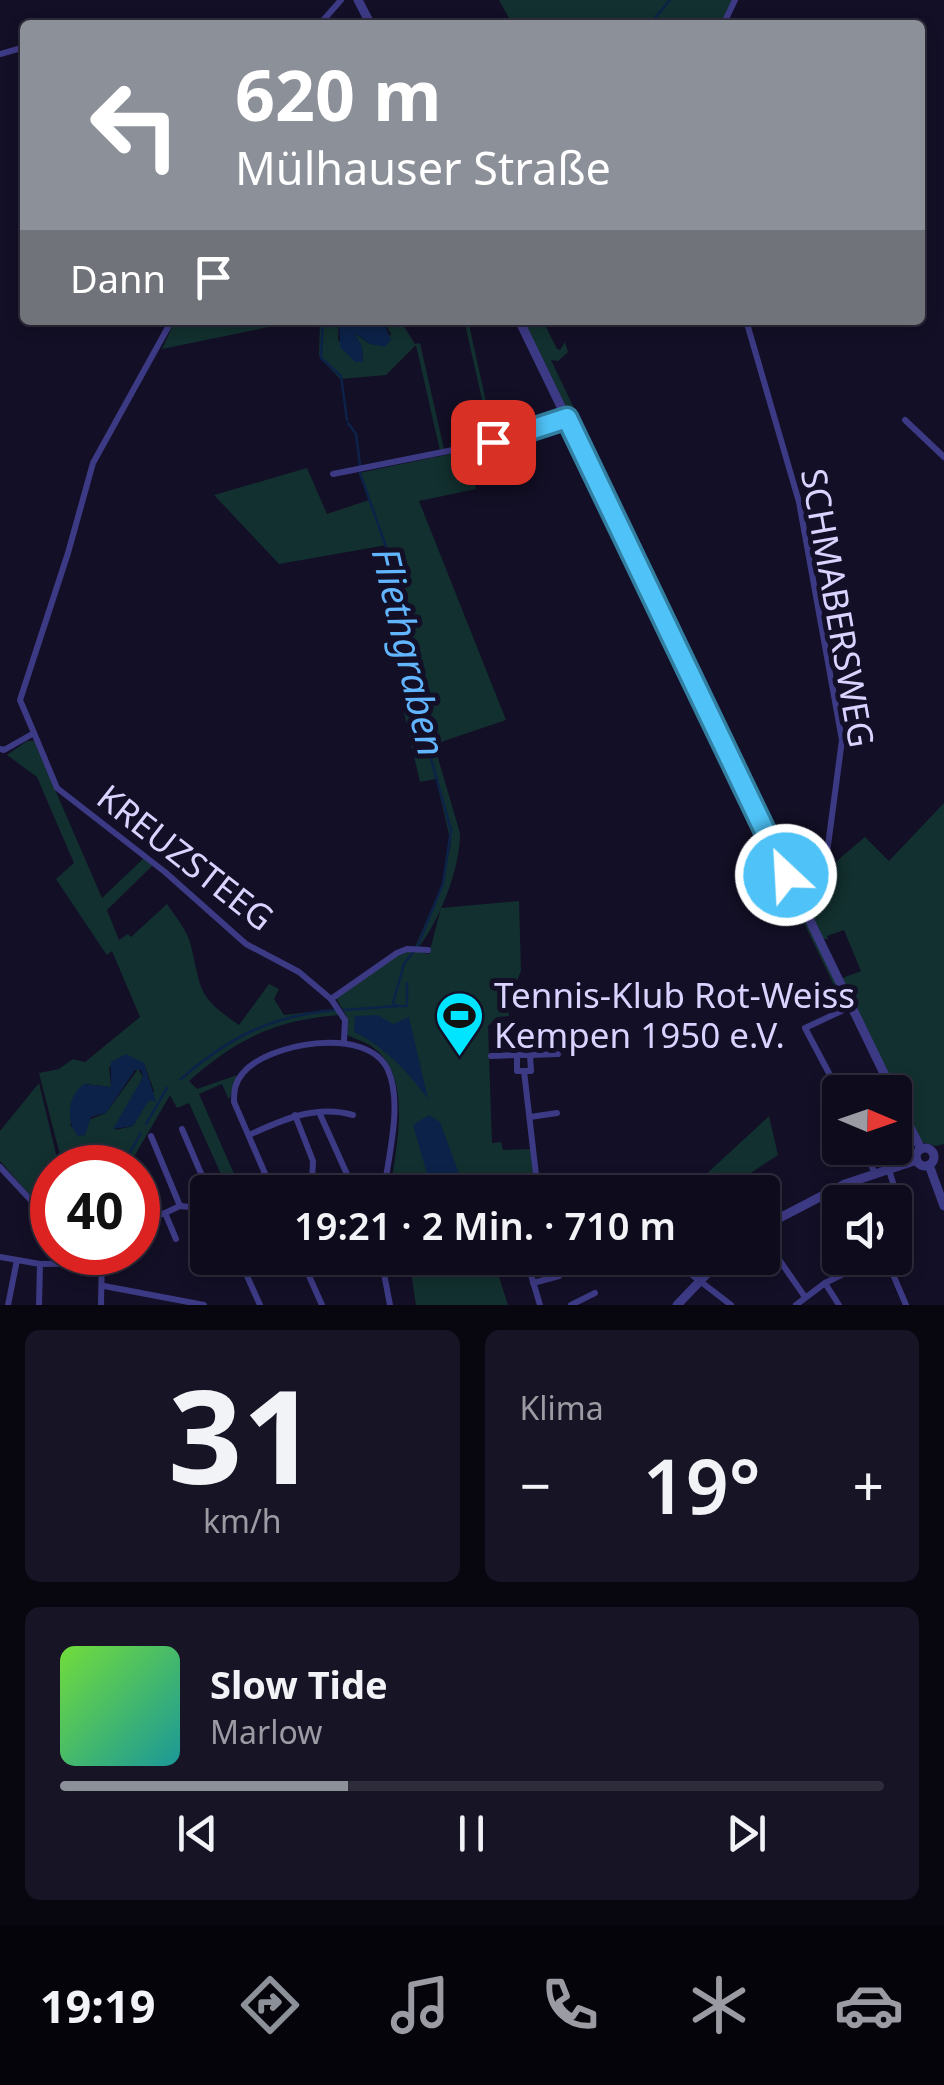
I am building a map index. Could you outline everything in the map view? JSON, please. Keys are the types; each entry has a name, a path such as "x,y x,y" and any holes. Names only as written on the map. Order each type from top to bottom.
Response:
{"street":[{"path":"323,20 341,0"},
{"name":"KREUZSTEEG","path":"169,325 93,463 20,700 57,788 165,872 246,944 299,972 331,999"},
{"path":"522,325 884,1075"},
{"name":"SCHMABERSWEG","path":"747,325 799,502 842,740 825,868 795,895"},
{"path":"333,474 493,442 567,418"},
{"path":"906,420 944,457"},
{"path":"2,750 34,734"},
{"path":"344,1041 345,1020 331,999 397,954 407,949 428,950"},
{"path":"830,1075 805,1028 850,1007"},
{"path":"266,1175 234,1102 234,1087 245,1070 280,1053 344,1041 376,1054 392,1083 386,1175"},
{"path":"491,1056 558,1054"},
{"path":"517,1056 518,1071 531,1071 530,1055"},
{"path":"524,1071 536,1175"},
{"path":"319,1112 347,1175"},
{"path":"530,1117 557,1114"},
{"path":"249,1135 294,1115 353,1115"},
{"path":"294,1115 314,1161 313,1175"},
{"path":"182,1128 203,1175"},
{"path":"150,1136 180,1206"},
{"path":"912,1137 944,1206"},
{"path":"780,1220 811,1200 889,1170 928,1148 939,1152 928,1165"},
{"path":"871,1165 875,1174"},
{"path":"0,1167 30,1199"},
{"path":"889,1170 894,1185"},
{"path":"160,1215 180,1206 190,1207"},
{"path":"165,1213 176,1240"},
{"path":"0,1257 30,1262"},
{"path":"780,1259 805,1297"},
{"path":"8,1305 17,1260"},
{"path":"39,1305 40,1275"},
{"path":"101,1305 104,1275"},
{"path":"247,1275 260,1305"},
{"path":"309,1275 322,1305"},
{"path":"384,1275 390,1305"},
{"path":"531,1275 540,1305"},
{"path":"693,1275 731,1305"},
{"path":"678,1305 705,1275"},
{"path":"796,1305 843,1275"},
{"path":"893,1275 906,1305"},
{"path":"533,1283 559,1276"},
{"path":"826,1284 839,1305"},
{"path":"104,1286 204,1305"},
{"path":"572,1305 595,1293"}],"green space":[{"path":"499,0 733,0 723,20 510,20"},
{"path":"173,325 269,325 269,327 162,349"},
{"path":"320,325 339,325 338,340 363,362 362,347 354,333 370,344 382,344 391,334 386,325 403,325 415,344 420,343 444,449 491,439 465,325 469,325 494,438 560,417 491,441 440,451 416,345 386,375 340,379 319,356"},
{"path":"525,325 553,325 546,327 557,349 565,342 568,352 558,361 551,360 802,886 797,889"},
{"path":"563,422 844,1000 843,1004"},
{"path":"467,450 476,489 419,501 506,720 435,744 405,639 404,569 392,544 401,569 403,639 460,833 457,862 447,894 418,948 415,947 442,885 451,843 436,779 420,782 401,700 413,697 398,643 396,576 387,545 279,564 214,495 307,468 327,514 369,500 359,473"},
{"path":"27,741 34,741 102,898 144,858 153,865 107,910 119,940 128,934 131,937 167,904 189,940 203,992 239,1025 269,984 279,989 274,999 284,1015 336,1009 340,1015 296,1021 258,1034 224,1053 189,1081 197,1089 237,1075 229,1100 222,1084 199,1094 235,1175 221,1175 189,1103 177,1108 170,1095 141,1145 57,1145 39,1073 59,1069 73,1059 85,1062 140,1017 112,951 107,955 56,879 74,863 37,777 7,755","holes":["144,1063 154,1091 133,1126 115,1130 143,1077 138,1069 106,1113 71,1127 70,1112 85,1084 111,1087 109,1067"]},
{"path":"944,803 944,1144 936,1146 922,1142 912,1122 912,1075 888,1075 840,979 861,971 844,930 821,939 800,892 865,837 889,861"},
{"path":"519,901 521,971 507,1004 509,1016 497,1017 488,1026 492,1143 501,1142 503,1150 531,1149 533,1175 392,1175 399,1117 394,1079 387,1062 375,1049 347,1035 347,1017 336,998 399,954 410,950 429,954 441,908"},
{"path":"39,1083 54,1145 30,1145 30,1195 0,1161 0,1131"},
{"path":"769,1116 778,1155 748,1175 705,1175"},
{"path":"412,1275 498,1275 508,1305 416,1305"}],"water":[{"path":"339,325 385,325 391,340 385,347 370,344 355,333 362,347 363,362 355,362 340,347"},
{"path":"378,1015 393,1024 409,1017 428,1099 395,1061 354,1032 355,1016"},
{"path":"126,1054 144,1063 156,1102 149,1100 133,1126 113,1129 143,1077 141,1070 135,1070 106,1113 91,1117 85,1135 78,1136 70,1115 74,1095 84,1084 111,1087 111,1062"},
{"path":"429,1115 440,1122 460,1175 427,1175 413,1125"}],"waterway":[{"path":"653,20 670,0"},
{"name":"Fliethgraben","path":"323,325 321,358 341,376 347,420"},
{"name":"Fliethgraben","path":"348,423 356,434 360,465"},
{"name":"Fliethgraben","path":"360,473 396,575 397,638 451,830 443,884 418,945"},
{"name":"Fliethgraben","path":"344,1010 397,1006 393,1003 404,964 413,952"},
{"path":"397,1006 407,1006 407,983"},
{"name":"Fliethgraben","path":"181,1079 216,1051 252,1031 291,1017 335,1010"},
{"name":"Fliethgraben","path":"146,1124 167,1088"},
{"name":"Fliethgraben","path":"134,1145 141,1133"}],"place":[{"name":"Tennis-Klub Rot-Weiss Kempen 1950 e.V.","path":"459,1058"}],"route":[{"path":"493,442 567,418 786,875"}]}
